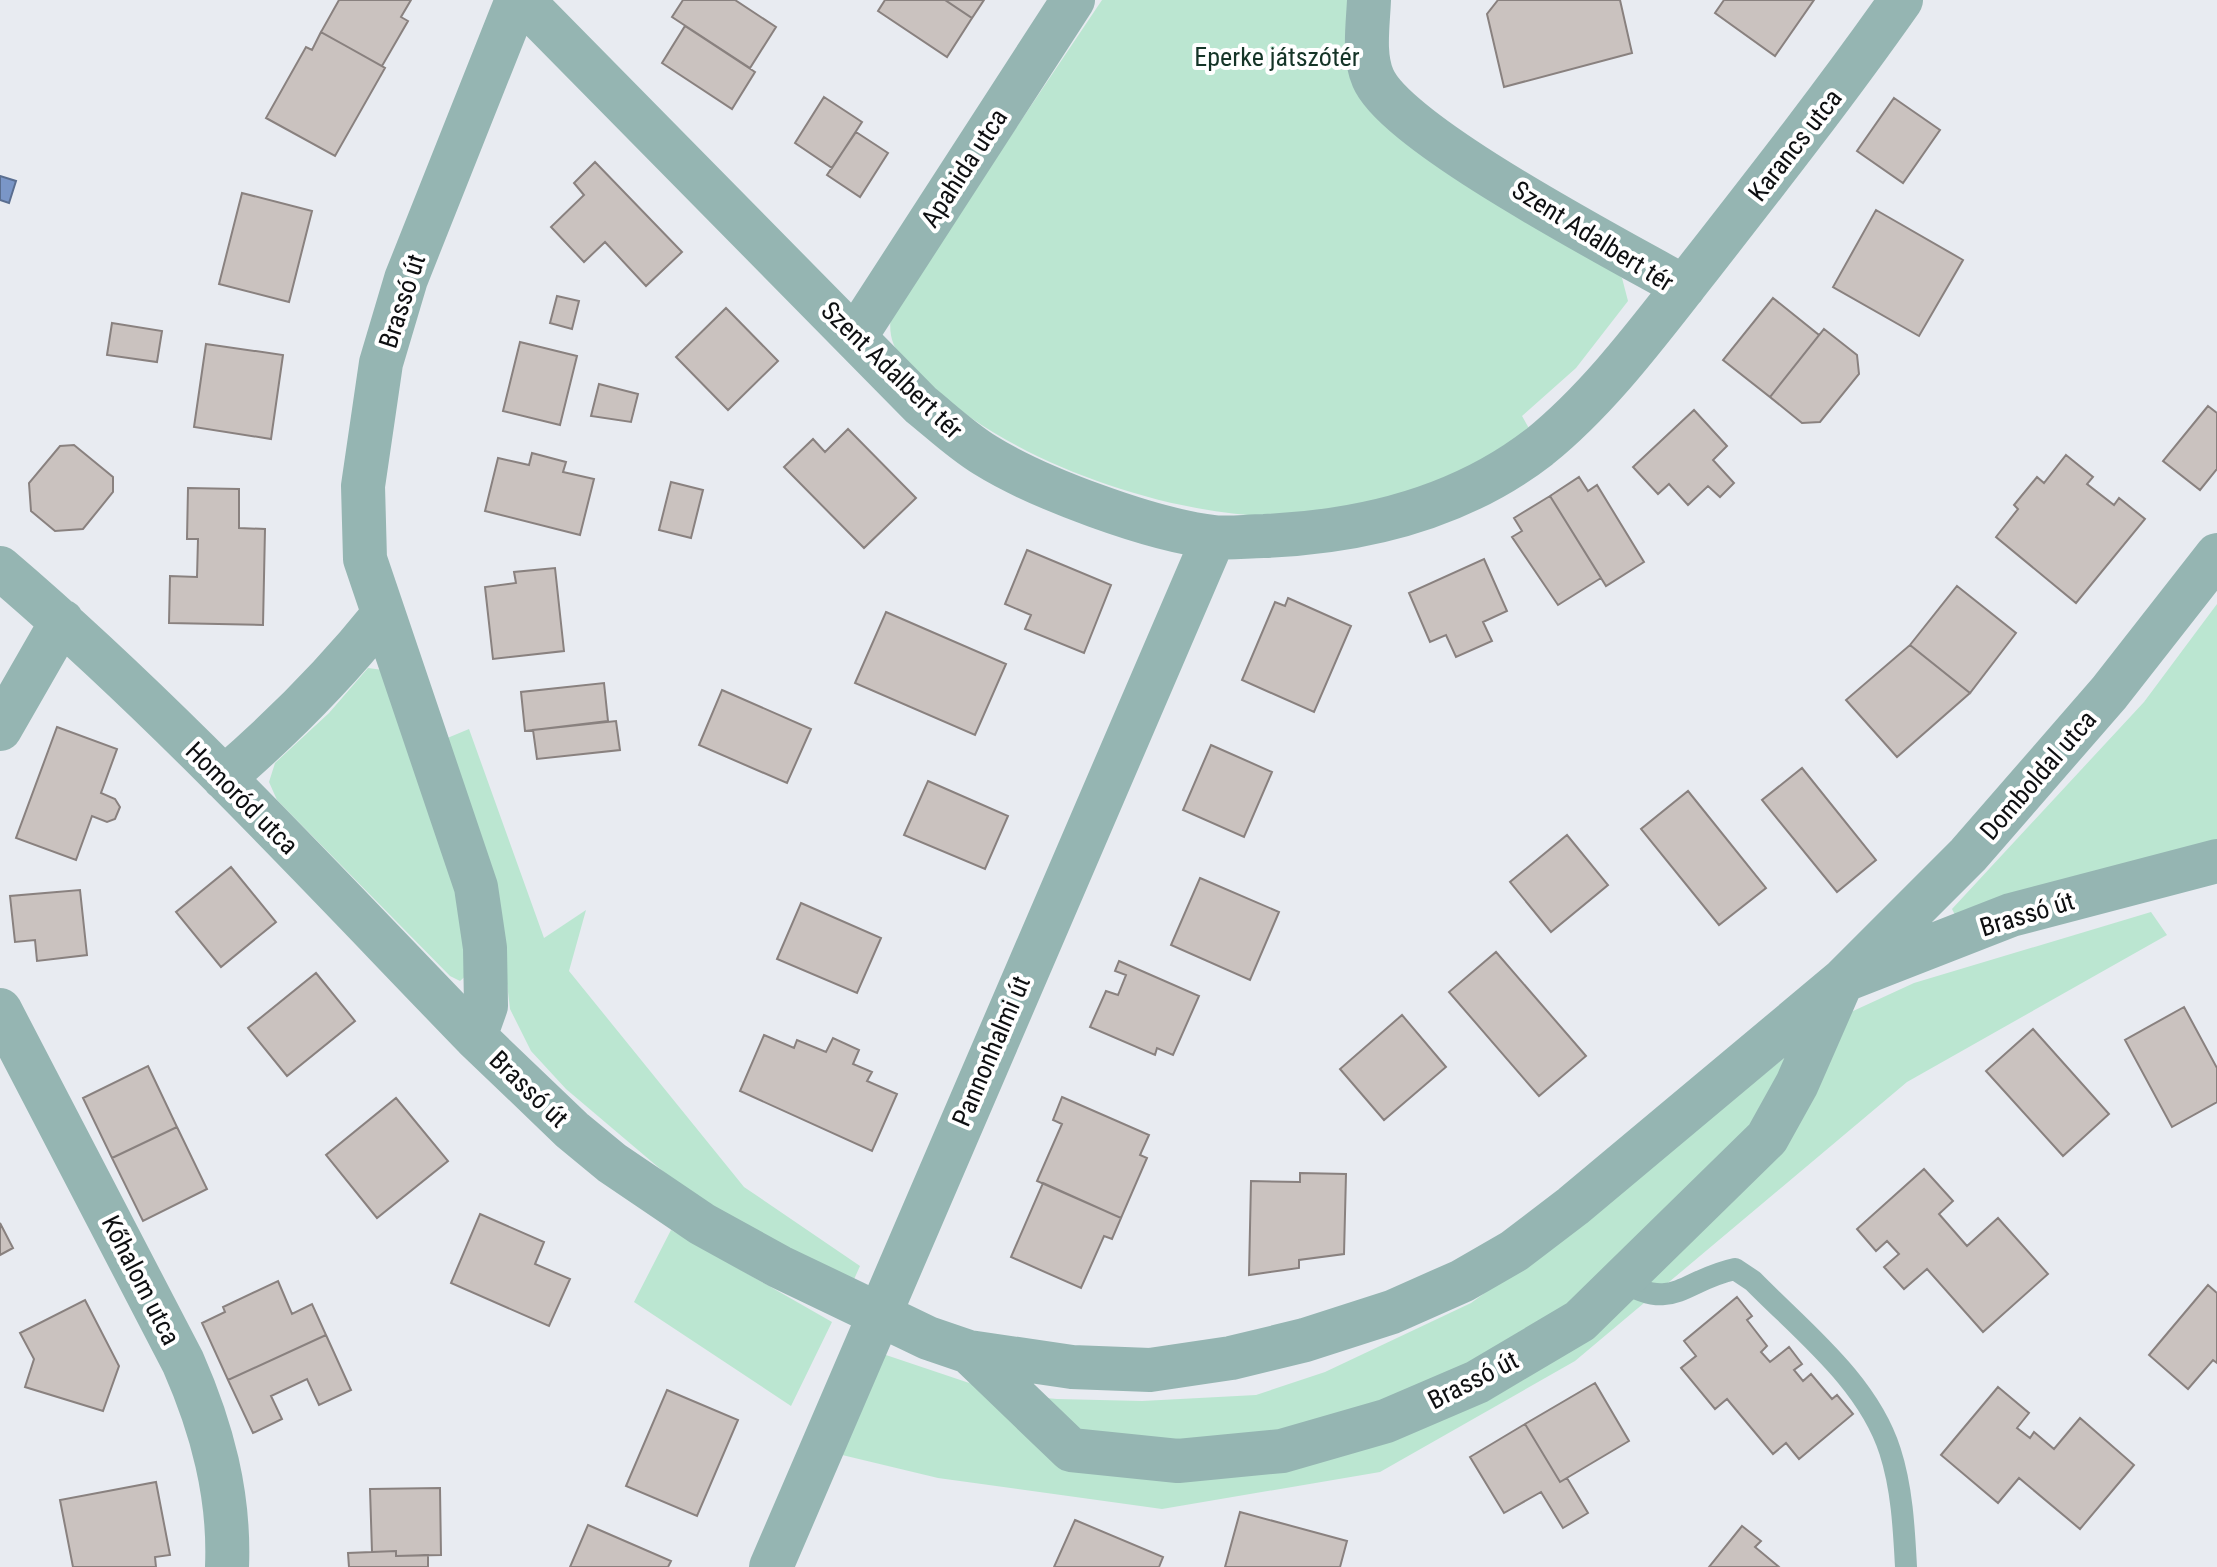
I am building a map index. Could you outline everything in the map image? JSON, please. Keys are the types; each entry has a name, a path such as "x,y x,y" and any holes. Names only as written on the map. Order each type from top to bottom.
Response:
{"street":[{"name":"Szent Adalbert tér","path":"519,0 921,405 984,455 1050,488 1134,518 1214,537 1311,534 1375,523 1431,506 1484,483 1538,447 1578,411 1684,287 1480,167 1400,113 1383,96 1372,77 1367,58 1369,0"},
{"name":"Brassó út","path":"519,0 406,279 381,363 363,486 365,559 382,616 433,750 476,887 485,948 486,1006 475,1037 572,1130 612,1163 702,1224 877,1315 969,1352 1072,1367 1150,1370 1231,1358 1305,1340 1392,1312 1462,1281 1514,1251 1573,1206 1842,981 2011,915 2217,861"},
{"name":"Apahida utca","path":"855,337 1073,0"},
{"name":"Karancs utca","path":"1684,287 1838,91 1901,0"},
{"name":"Pannonhalmi út","path":"771,1567 1214,537"},
{"name":"Domboldal utca","path":"1842,981 1968,855 2109,693 2217,555"},
{"name":"Homoród utca","path":"0,568 62,621 224,778 475,1037"},
{"path":"224,778 287,723 338,672 382,616"},
{"path":"0,729 62,621"},
{"name":"Brassó út","path":"969,1352 1071,1450 1178,1461 1282,1451 1386,1421 1477,1382 1580,1321 1711,1196 1767,1138 1797,1084 1842,981"},
{"name":"Kőhalom utca","path":"0,1010 183,1362 208,1420 229,1521 227,1567"}],"lane":[{"path":"1620,1280 1644,1295 1668,1296 1735,1269 1763,1291 1856,1386 1875,1416 1890,1452 1903,1516 1906,1567"}],"green space":[{"name":"Eperke játszótér","path":"1102,0 1352,0 1353,58 1622,278 1628,301 1576,368 1522,416 1531,432 1476,470 1358,508 1292,517 1238,514 1180,505 1123,490 1067,469 1014,444 968,416 905,361 891,337 891,314"},
{"path":"2217,604 2217,849 1956,917 1952,909 2144,702"},
{"path":"368,668 383,670 414,741 471,950 470,972 460,981 450,976 277,800 269,782 275,763 329,713"},
{"path":"469,729 544,938 586,910 569,971 744,1187 860,1266 851,1286 704,1206 566,1089 531,1051 510,1009 501,932 445,739"},
{"path":"2151,912 2167,935 1907,1082 1575,1361 1380,1472 1162,1509 938,1478 838,1454 880,1353 1002,1394 1057,1399 1142,1401 1256,1395 1325,1372 1471,1303 1589,1217 1827,1023 1914,983"},
{"path":"671,1230 832,1322 791,1406 634,1302"}],"water":[{"path":"0,176 16,181 9,203 0,200"}],"building":[{"path":"339,0 411,0 401,17 408,21 382,66 321,32"},
{"path":"683,0 735,0 776,27 750,68 672,17"},
{"path":"885,0 945,0 972,18 947,57 878,11"},
{"path":"945,0 984,0 972,18"},
{"path":"1498,0 1620,0 1632,53 1504,87 1487,14"},
{"path":"1724,0 1814,0 1775,56 1715,13"},
{"path":"685,26 755,72 732,109 662,63"},
{"path":"321,32 385,68 335,156 266,118 306,47 312,50"},
{"path":"824,97 862,122 832,168 795,143"},
{"path":"1894,98 1940,130 1903,183 1857,151"},
{"path":"856,132 888,153 860,197 827,175"},
{"path":"595,162 682,252 646,286 605,242 584,262 551,227 584,195 574,183"},
{"path":"242,193 312,211 289,302 219,284"},
{"path":"1876,210 1963,260 1919,336 1833,287"},
{"path":"557,296 579,301 572,329 550,323"},
{"path":"1773,298 1819,335 1770,397 1723,360"},
{"path":"726,308 778,361 728,410 676,357"},
{"path":"112,323 162,331 157,362 107,355"},
{"path":"1824,329 1857,355 1859,374 1820,422 1802,423 1770,397"},
{"path":"520,342 577,356 560,425 503,411"},
{"path":"206,344 283,355 271,439 194,427"},
{"path":"599,384 638,394 631,422 591,416"},
{"path":"2208,406 2217,413 2217,469 2200,490 2163,461"},
{"path":"1694,410 1727,446 1713,460 1734,483 1720,497 1708,486 1688,505 1669,484 1658,494 1633,467"},
{"path":"848,429 916,498 864,548 784,467 813,439 825,452"},
{"path":"74,445 113,477 113,492 83,529 55,531 31,511 29,483 60,446"},
{"path":"532,453 566,462 563,472 594,479 580,535 485,511 498,458 529,465"},
{"path":"2066,455 2093,477 2087,484 2114,505 2119,498 2145,519 2076,603 1996,537 2018,509 2014,505 2037,477 2044,483"},
{"path":"1579,477 1588,491 1597,485 1644,562 1606,586 1550,496"},
{"path":"671,482 703,490 691,538 659,530"},
{"path":"188,488 239,489 239,528 265,529 263,625 169,623 170,576 197,577 198,539 187,539"},
{"path":"1550,496 1601,578 1558,605 1512,537 1522,531 1514,518"},
{"path":"1027,550 1111,585 1084,653 1025,629 1031,615 1005,604"},
{"path":"1484,559 1507,611 1483,622 1492,641 1456,657 1446,635 1430,642 1409,593"},
{"path":"555,568 564,651 493,659 485,587 516,583 514,572"},
{"path":"1957,586 2016,633 1970,693 1910,645"},
{"path":"1288,598 1351,626 1314,712 1242,680 1275,602 1285,606"},
{"path":"886,612 1006,664 975,735 855,683"},
{"path":"1910,645 1970,693 1897,757 1846,700"},
{"path":"604,683 608,721 525,731 521,692"},
{"path":"722,690 811,729 787,783 699,745"},
{"path":"616,721 620,750 537,759 533,730"},
{"path":"57,727 117,749 101,793 115,799 120,807 115,819 107,822 92,816 76,860 16,838"},
{"path":"1211,745 1272,772 1244,837 1183,810"},
{"path":"1802,768 1876,860 1837,892 1762,800"},
{"path":"928,781 1008,816 985,869 904,835"},
{"path":"1688,791 1766,888 1719,925 1641,829"},
{"path":"1567,835 1608,885 1551,932 1510,882"},
{"path":"231,867 276,922 221,967 176,912"},
{"path":"1200,878 1279,912 1250,980 1171,945"},
{"path":"80,890 87,955 37,961 35,940 15,942 10,896"},
{"path":"801,903 881,938 857,993 777,959"},
{"path":"1496,952 1586,1056 1539,1096 1449,992"},
{"path":"1119,961 1199,996 1173,1055 1157,1048 1155,1055 1090,1027 1106,991 1118,995 1126,975 1115,971"},
{"path":"316,973 355,1021 287,1076 248,1028"},
{"path":"2184,1007 2217,1068 2217,1102 2172,1127 2125,1040"},
{"path":"1402,1015 1446,1067 1384,1120 1340,1069"},
{"path":"2033,1029 2109,1114 2063,1156 1986,1071"},
{"path":"764,1035 794,1048 797,1040 826,1052 833,1038 859,1050 853,1064 872,1072 867,1081 897,1094 872,1151 740,1091"},
{"path":"148,1066 177,1127 112,1158 83,1098"},
{"path":"1062,1097 1149,1135 1140,1155 1147,1158 1121,1218 1037,1181 1062,1124 1053,1120"},
{"path":"396,1098 448,1161 377,1218 326,1155"},
{"path":"177,1127 207,1189 143,1221 112,1158"},
{"path":"1924,1169 1953,1201 1939,1214 1967,1246 1998,1218 2048,1274 1983,1332 1927,1269 1904,1289 1884,1267 1899,1254 1887,1241 1876,1251 1857,1229"},
{"path":"1300,1173 1346,1174 1344,1254 1299,1260 1299,1268 1249,1275 1251,1181 1300,1182"},
{"path":"1043,1183 1121,1218 1112,1239 1104,1236 1081,1288 1011,1257"},
{"path":"480,1214 544,1242 535,1264 570,1279 549,1326 451,1283"},
{"path":"0,1223 13,1248 0,1255"},
{"path":"278,1281 292,1314 312,1304 326,1335 228,1380 202,1323 225,1312 223,1307"},
{"path":"2208,1285 2217,1293 2217,1363 2213,1360 2188,1389 2149,1355"},
{"path":"1737,1297 1752,1316 1747,1320 1767,1346 1761,1352 1770,1362 1789,1347 1802,1364 1794,1370 1803,1381 1811,1374 1832,1399 1837,1395 1853,1414 1799,1459 1786,1443 1773,1454 1727,1399 1715,1409 1681,1368 1696,1356 1684,1341"},
{"path":"85,1300 119,1366 103,1411 25,1387 34,1359 20,1333"},
{"path":"326,1335 351,1390 319,1405 307,1379 271,1396 282,1419 253,1433 228,1380"},
{"path":"1595,1383 1629,1441 1560,1482 1525,1424"},
{"path":"1998,1387 2029,1413 2017,1428 2030,1438 2034,1432 2054,1449 2080,1418 2134,1465 2080,1529 2019,1478 1998,1503 1941,1455"},
{"path":"667,1390 738,1420 697,1516 626,1486"},
{"path":"1525,1424 1560,1482 1567,1478 1588,1513 1563,1528 1541,1492 1504,1513 1470,1457"},
{"path":"156,1482 170,1555 155,1557 156,1567 73,1567 60,1500"},
{"path":"440,1488 441,1555 396,1556 396,1551 372,1552 370,1489"},
{"path":"1240,1512 1347,1541 1340,1567 1225,1567"},
{"path":"1075,1520 1163,1557 1159,1567 1054,1567"},
{"path":"588,1525 671,1561 668,1567 570,1567"},
{"path":"1742,1526 1761,1541 1755,1547 1779,1567 1709,1567"},
{"path":"396,1551 396,1556 428,1555 428,1567 349,1567 348,1553"}]}
